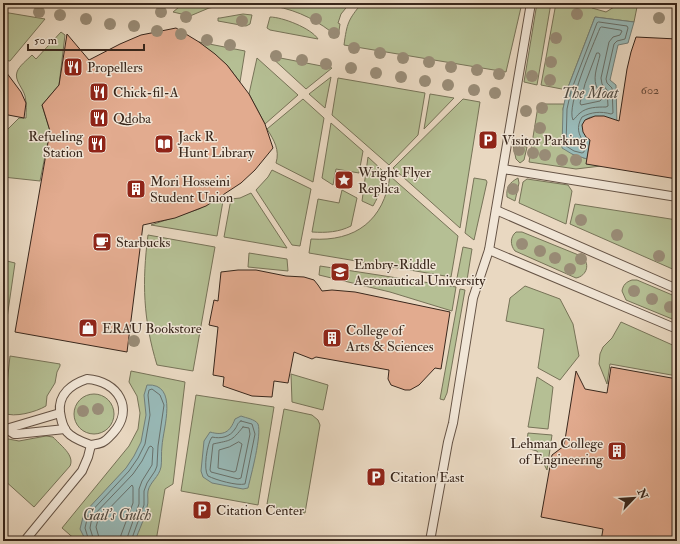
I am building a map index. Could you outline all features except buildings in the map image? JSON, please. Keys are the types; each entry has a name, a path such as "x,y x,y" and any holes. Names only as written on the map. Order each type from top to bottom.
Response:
{"lane":[{"path":"430,541 453,422 473,298 489,250 531,3"},
{"path":"503,168 677,197"},
{"path":"496,210 677,289"},
{"path":"489,250 677,329"},
{"path":"87,379 98,380 115,390 123,409 122,420 117,429 104,442 91,445 71,436 60,418 60,413 62,397 69,388 77,382 87,379"},
{"path":"5,428 60,413"},
{"path":"5,428 14,434 65,428"},
{"path":"27,538 82,471 91,445"}],"green space":[{"path":"184,3 240,3 209,8 190,16 173,12"},
{"path":"273,3 350,3 341,14 338,23 340,24 338,37 308,17 274,6"},
{"path":"362,3 522,3 506,72 344,45 349,22"},
{"path":"537,3 551,3 537,85 524,82"},
{"path":"556,3 588,3 592,8 606,12 614,7 615,3 626,3 637,7 634,22 595,17 567,90 541,85"},
{"path":"3,12 45,19 10,61 3,60"},
{"path":"243,14 252,15 250,24 246,26 218,21 218,18"},
{"path":"270,17 282,19 303,27 318,39 270,30 267,28"},
{"path":"61,32 65,35 59,85 42,105 50,131 40,181 3,177 3,134 19,118 26,118 26,99 16,75 17,72 21,65 32,55 36,59"},
{"path":"199,42 245,51 240,82 227,65"},
{"path":"270,56 332,68 306,89"},
{"path":"257,58 298,95 265,124 249,94"},
{"path":"331,77 325,108 309,94"},
{"path":"338,78 425,93 418,135 389,165 332,115"},
{"path":"430,94 454,98 424,129"},
{"path":"303,99 324,118 313,182 276,163 277,149 267,129"},
{"path":"463,99 480,102 460,228 393,168"},
{"path":"545,104 564,104 563,109 572,154 601,166 576,169 529,162 538,106"},
{"path":"331,123 363,151 359,173 336,169 333,185 322,178"},
{"path":"513,145 527,147 524,160 520,163 516,159"},
{"path":"368,157 382,170 382,180 378,197 373,206 362,201"},
{"path":"272,170 311,189 300,246 292,245 256,190 268,177"},
{"path":"390,176 458,236 451,277 309,253 311,239 341,237 354,232 365,225 374,216 381,205 387,191"},
{"path":"474,178 486,180 487,182 474,240 465,233"},
{"path":"518,178 519,183 515,201 507,197 507,191 510,184"},
{"path":"527,179 568,185 572,191 566,224 519,203 523,182"},
{"path":"342,190 357,198 351,226 333,232 312,232 318,199 339,203"},
{"path":"251,193 287,248 224,237 231,199 240,198"},
{"path":"224,195 217,236 151,225 199,209"},
{"path":"575,204 677,220 677,271 570,224"},
{"path":"516,232 522,232 581,256 586,262 587,266 585,272 580,277 576,278 515,251 511,241"},
{"path":"148,235 215,247 193,371 157,365 146,316 145,269"},
{"path":"463,247 472,249 467,280 457,278"},
{"path":"249,253 287,259 288,271 248,267"},
{"path":"3,260 15,263 5,332 3,330"},
{"path":"320,266 456,287 452,311 390,292 319,275"},
{"path":"632,280 637,280 677,297 677,321 626,300 622,289 625,284"},
{"path":"525,286 560,299 573,324 579,356 560,380 538,368 544,329 506,321 510,298"},
{"path":"460,289 465,290 447,393 444,400 440,399"},
{"path":"621,322 677,347 677,376 610,364 607,384 599,364 600,354 603,347 612,338"},
{"path":"10,356 60,364 55,383 47,396 46,406 19,415 4,413"},
{"path":"131,371 185,382 173,484 165,489 156,541 77,541 62,528 129,446 138,429 140,413 137,396 129,382"},
{"path":"291,374 328,385 323,410 292,402"},
{"path":"537,377 553,387 548,429 528,427"},
{"path":"94,394 102,396 108,400 112,406 114,414 112,422 108,428 102,432 94,434 86,432 80,428 76,422 74,414 76,406 80,400 86,396"},
{"path":"196,395 274,407 258,505 181,491"},
{"path":"284,409 312,415 318,420 320,425 305,513 270,507 270,505 267,504"},
{"path":"528,433 552,435 547,470 537,451 526,448"},
{"path":"46,436 53,437 63,447 69,454 71,462 70,466 34,507 3,479 3,438 19,441"}],"water":[{"name":"The Moat","path":"595,17 634,22 628,43 618,45 610,80 616,85 617,124 599,117 591,117 584,122 584,133 590,140 587,159 572,154 562,148 563,109 567,90"},
{"name":"Gail's Gulch","path":"147,385 157,386 163,391 167,408 161,467 149,488 148,505 142,524 135,541 86,541 80,529 84,513 126,468 141,442 146,415 144,395"},
{"path":"241,416 255,421 258,424 259,429 256,455 248,488 243,489 212,483 203,477 201,471 204,441 210,432 226,432 229,430 235,419"}],"place":[{"name":"Propellers","path":"73,67"},
{"name":"Chick-fil-A","path":"99,92"},
{"name":"Qdoba","path":"99,118"},
{"name":"Visitor Parking","path":"488,140"},
{"name":"Refueling Station","path":"97,144"},
{"name":"Jack R. Hunt Library","path":"164,144"},
{"name":"Wright Flyer Replica","path":"344,180"},
{"name":"Mori Hosseini Student Union","path":"136,189"},
{"name":"Starbucks","path":"102,242"},
{"name":"Embry-Riddle Aeronautical University","path":"340,272"},
{"name":"ERAU Bookstore","path":"88,328"},
{"name":"College of Arts & Sciences","path":"332,338"},
{"name":"Lehman College of Engineering","path":"617,451"},
{"name":"Citation East","path":"376,477"},
{"name":"Citation Center","path":"202,510"}]}
